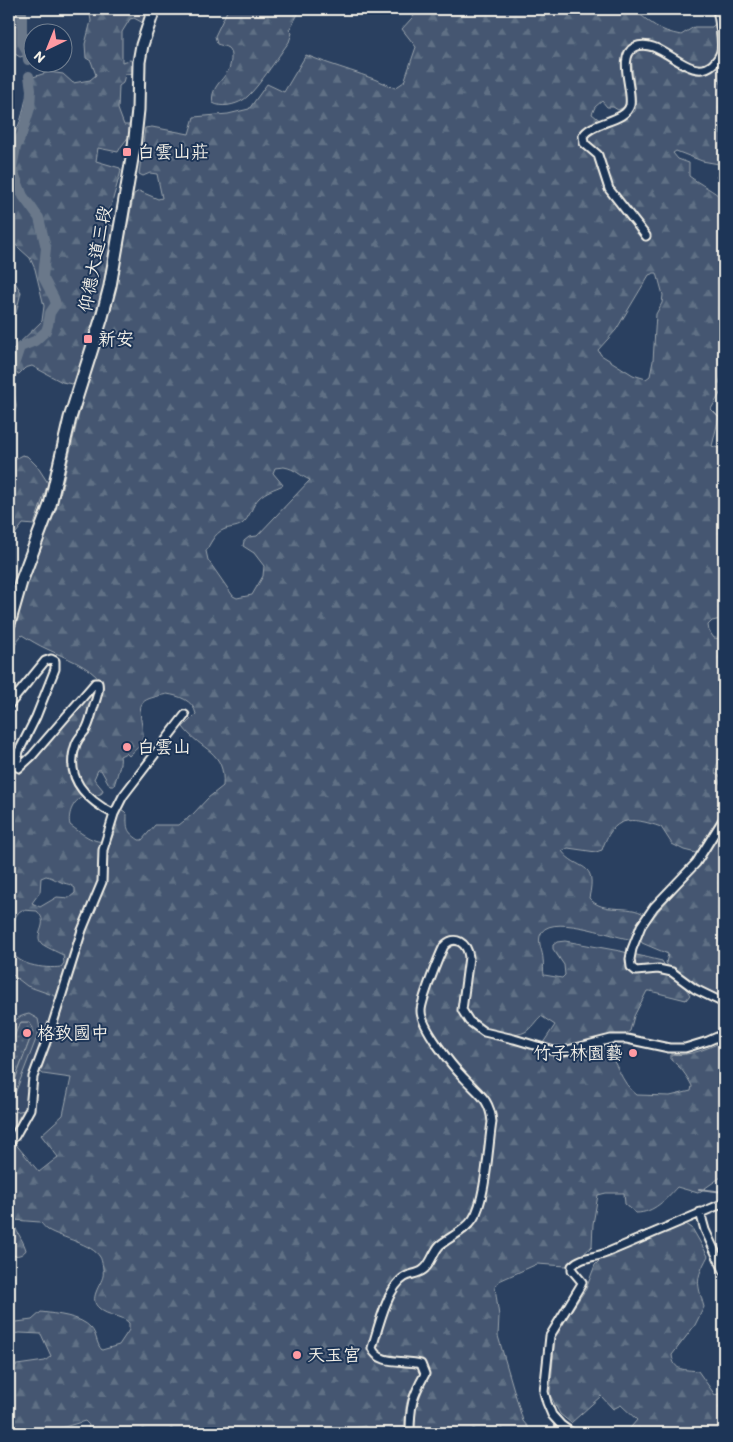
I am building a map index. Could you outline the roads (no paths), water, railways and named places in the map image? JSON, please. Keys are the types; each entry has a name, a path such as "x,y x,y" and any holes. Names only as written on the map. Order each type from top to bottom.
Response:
{"main road":[{"name":"仰德大道三段","path":"9,624 20,582 50,505 70,418 99,332 134,148 138,110 139,62 154,9"}],"street":[{"path":"646,236 610,189 598,155 584,143 583,136 592,128 628,110 630,102 626,64 627,57 632,49 637,46 648,46 660,50 696,70 705,69 710,66 721,51 717,9"},
{"path":"9,705 45,662 51,659 55,661 55,669 36,717 17,757 16,766 19,768 32,756 95,683 98,683 98,692 88,724 77,741 74,776 76,783 89,798 114,814"},
{"path":"9,1143 30,1109 33,1077 54,1023 82,930 102,882 103,850 114,814 123,796 186,715"},
{"path":"724,818 696,863 654,906 641,926 632,949 630,964 636,970 658,969 672,972 695,989 724,1003"},
{"path":"410,1433 410,1409 415,1393 425,1374 421,1364 411,1361 383,1360 374,1355 372,1348 385,1306 392,1292 404,1277 423,1270 440,1246 458,1234 472,1220 479,1207 492,1122 491,1112 486,1102 477,1089 464,1079 428,1031 422,1018 421,1009 424,999 444,946 448,942 455,940 462,942 467,949 469,957 462,1010 469,1021 484,1032 514,1038 554,1051 564,1051 611,1039 627,1039 669,1048 685,1048 724,1034"},
{"path":"572,1433 552,1415 544,1392 549,1342 553,1329 560,1322 562,1315 582,1282 572,1270 572,1266 574,1263 606,1253 724,1202"},
{"path":"700,1212 705,1230 724,1272"}],"waterway":[{"path":"22,9 22,22"},
{"path":"9,380 20,347 35,341 46,331 50,313 56,304 43,277 46,248 39,218 23,196 12,168 16,147 30,108 31,90 29,76"},
{"path":"717,177 724,175"},
{"path":"9,362 15,365"},
{"path":"9,390 12,406 9,414"},
{"path":"699,1189 724,1192"}],"place":[{"name":"白雲山莊","path":"127,152"},
{"name":"新安","path":"88,339"},
{"name":"白雲山","path":"127,747"},
{"name":"格致國中","path":"27,1033"},
{"name":"竹子林園藝","path":"633,1053"},
{"name":"天玉宮","path":"297,1355"}]}
